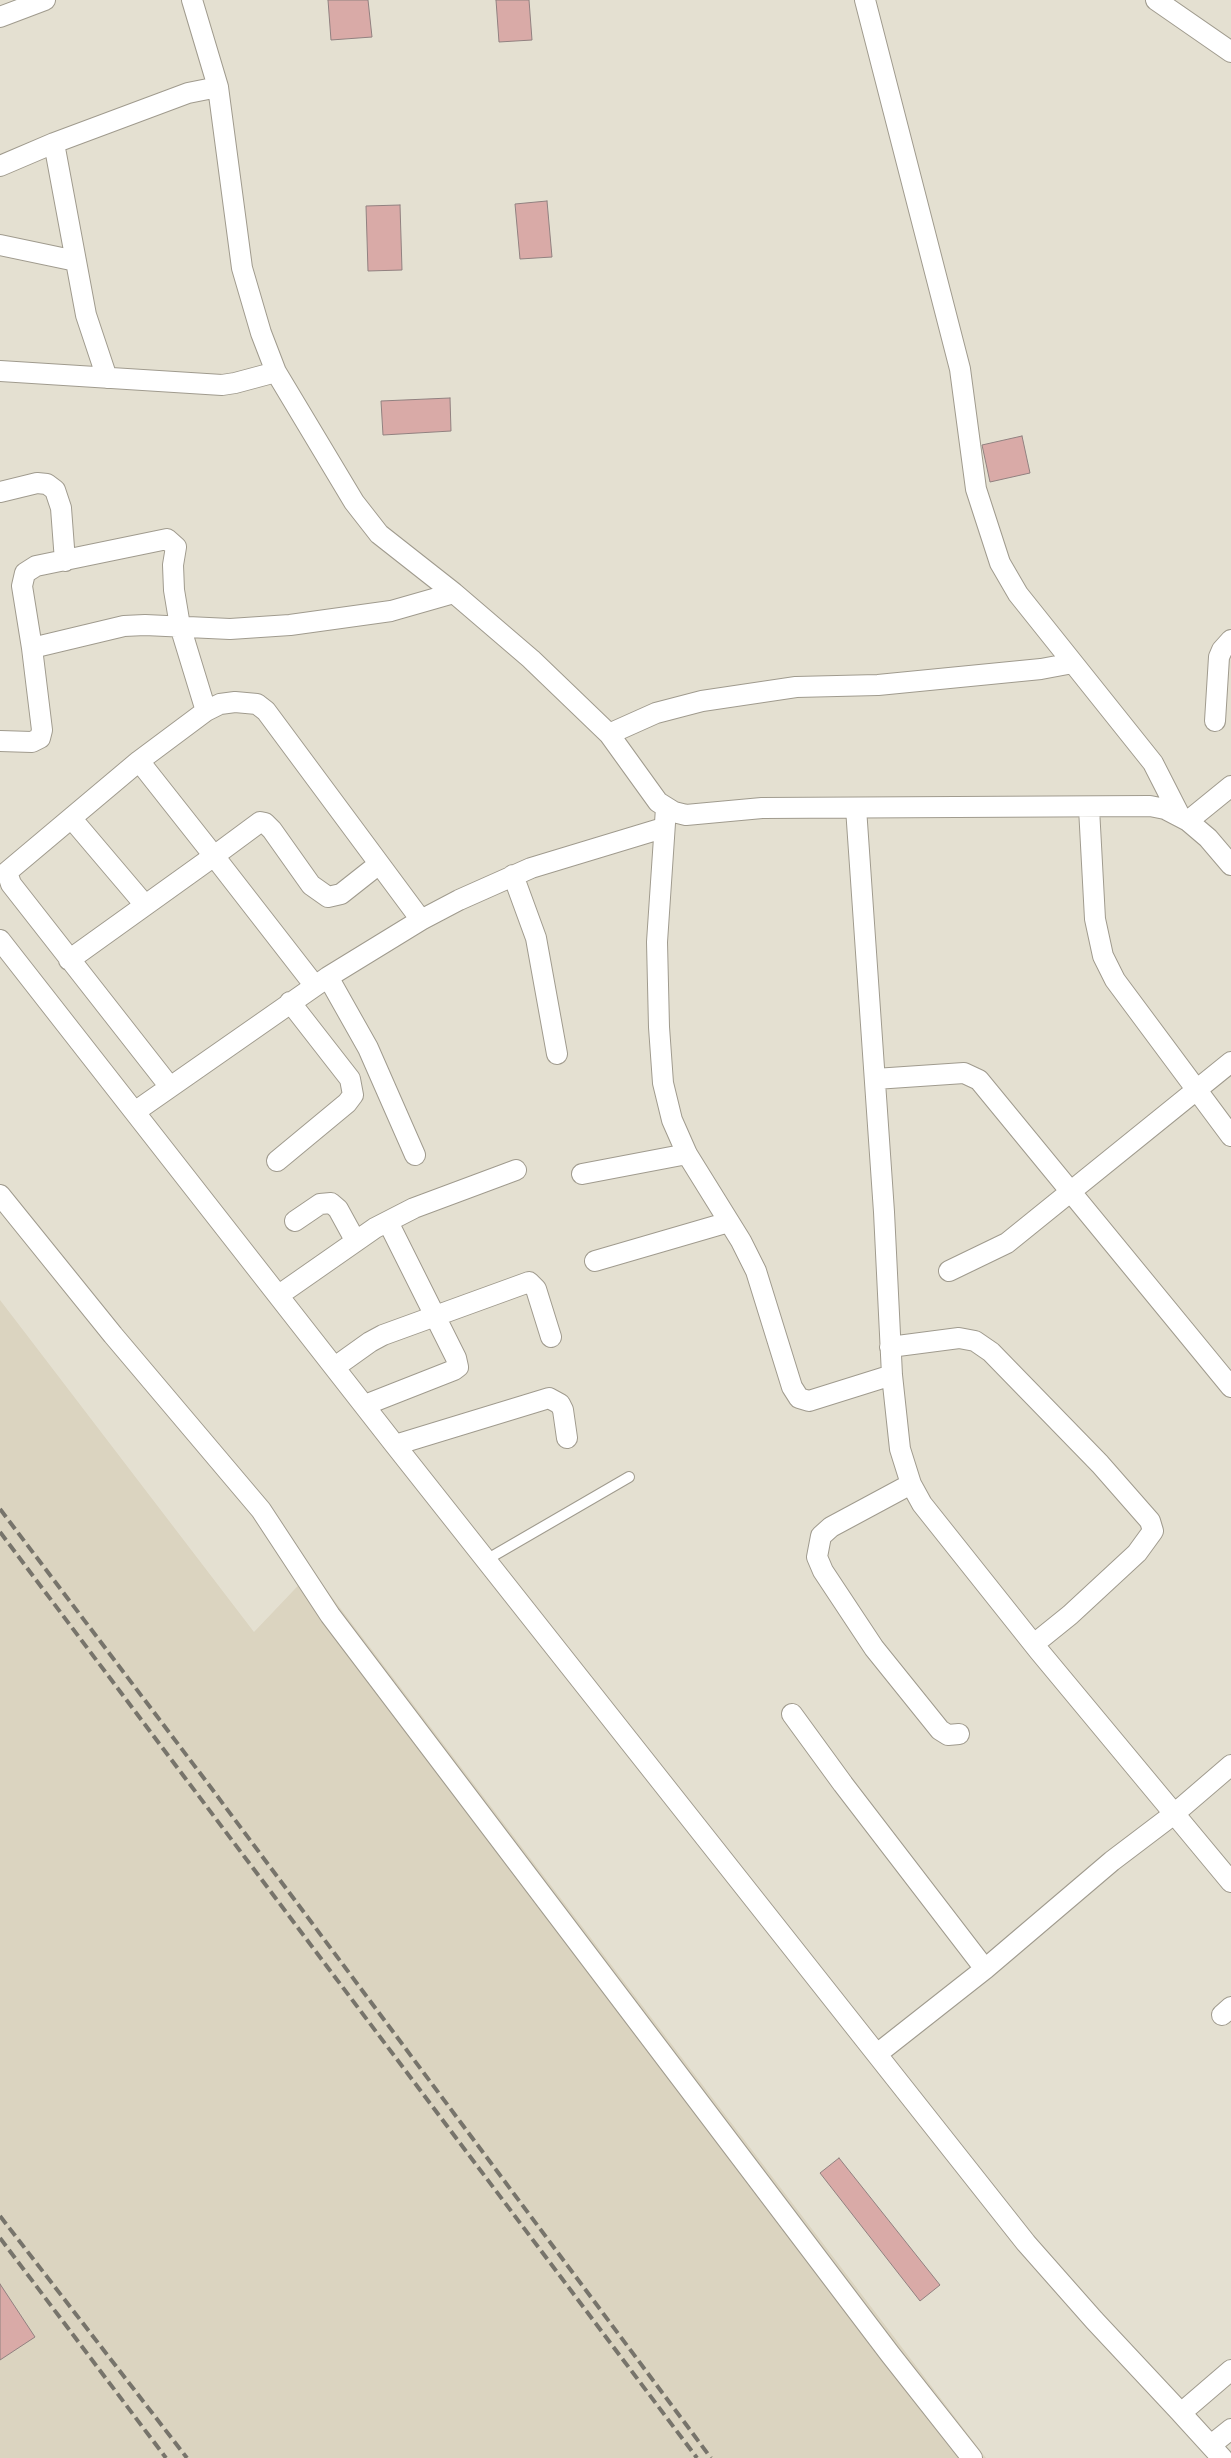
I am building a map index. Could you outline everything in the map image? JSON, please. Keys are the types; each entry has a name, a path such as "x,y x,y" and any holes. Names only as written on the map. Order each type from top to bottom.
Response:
{"street":[{"path":"1,13 45,0"},
{"path":"192,0 206,40 218,86 242,268 261,333 276,372 354,502 379,534 454,593 531,659 609,734 649,792 666,808 686,814 762,808 1089,808 1150,806 1165,809 1184,818 1208,838 1231,866"},
{"path":"865,0 960,369 976,489 1000,563 1018,594 1153,763 1184,818"},
{"path":"1156,0 1231,52"},
{"path":"0,166 54,143 188,93 218,86"},
{"path":"54,143 86,315 107,378"},
{"path":"0,245 76,262"},
{"path":"0,371 222,385 276,372"},
{"path":"0,492 37,483 47,484 55,490 61,508 65,561"},
{"path":"0,741 32,742 40,738 42,730 22,578 31,568 167,540 173,542 176,547 173,565 174,590 180,626 206,711"},
{"path":"32,648 124,626 180,626 230,629 290,625 391,611 454,593"},
{"path":"1215,721 1219,657 1222,650 1231,640"},
{"path":"609,734 656,713 721,698 796,687 878,685 1041,669 1073,663"},
{"path":"170,1087 3,874 72,819 139,761 206,711 220,704 235,702 257,704 266,711 421,920"},
{"path":"139,761 214,856 322,981 368,1048 415,1154"},
{"path":"1184,818 1231,786"},
{"path":"666,808 657,942 659,1027 667,1103 687,1154 729,1222 756,1271 792,1387 799,1398 808,1401 892,1375"},
{"path":"856,808 884,1212 892,1375 900,1449 911,1484 922,1504 1034,1644 1231,1882"},
{"path":"1089,808 1096,919 1103,956 1115,980 1195,1091 1231,1136"},
{"path":"72,819 145,905"},
{"path":"69,960 260,822 272,830 311,885 328,897 334,898 341,894 379,864"},
{"path":"136,1111 290,1002 421,920 513,875 664,828"},
{"path":"513,875 536,938 557,1054"},
{"path":"0,940 136,1111 395,1445 1026,2243 1216,2452 1231,2429"},
{"path":"277,1161 347,1103 353,1095 350,1079 290,1002"},
{"path":"949,1271 1007,1243 1231,1062"},
{"path":"875,1079 964,1073 979,1080 1231,1387"},
{"path":"582,1174 687,1154"},
{"path":"279,1295 355,1240 414,1208 516,1170"},
{"path":"0,1195 113,1335 262,1510 330,1615 890,2354 972,2458"},
{"path":"295,1221 320,1204 331,1203 338,1209 355,1240"},
{"path":"365,1405 458,1367 456,1358 388,1222"},
{"path":"595,1261 729,1222"},
{"path":"335,1367 370,1342 397,1329 529,1282 536,1289 551,1337"},
{"path":"890,1347 958,1338 975,1341 991,1352 1094,1457 1150,1521 1153,1531 1137,1553 1070,1615 1034,1644"},
{"path":"395,1445 550,1398 560,1404 563,1410 567,1438"},
{"path":"911,1484 831,1527 821,1536 817,1557 823,1571 874,1648 940,1730 948,1735 959,1734"},
{"path":"792,1714 832,1770 985,1969"},
{"path":"877,2054 985,1969 1112,1861 1174,1814 1231,1765"},
{"path":"1181,2413 1231,2370"}],"lane":[{"path":"486,1560 629,1477"}],"shaded area":[{"path":"0,1300 254,1632 312,1571 986,2458 0,2458"}],"building":[{"path":"328,0 368,0 372,37 331,40"},
{"path":"496,0 529,0 532,40 499,42"},
{"path":"547,201 552,257 520,259 515,204"},
{"path":"400,205 402,270 368,271 366,206"},
{"path":"450,398 451,431 383,435 381,401"},
{"path":"1022,436 1030,473 990,482 982,445"},
{"path":"839,2158 940,2285 920,2301 820,2173"},
{"path":"0,2284 35,2337 0,2360"}],"railway":[{"path":"0,1509 206,1781 711,2458"},
{"path":"0,1532 697,2458"},
{"path":"0,2216 187,2458"},
{"path":"0,2238 166,2458"}]}
